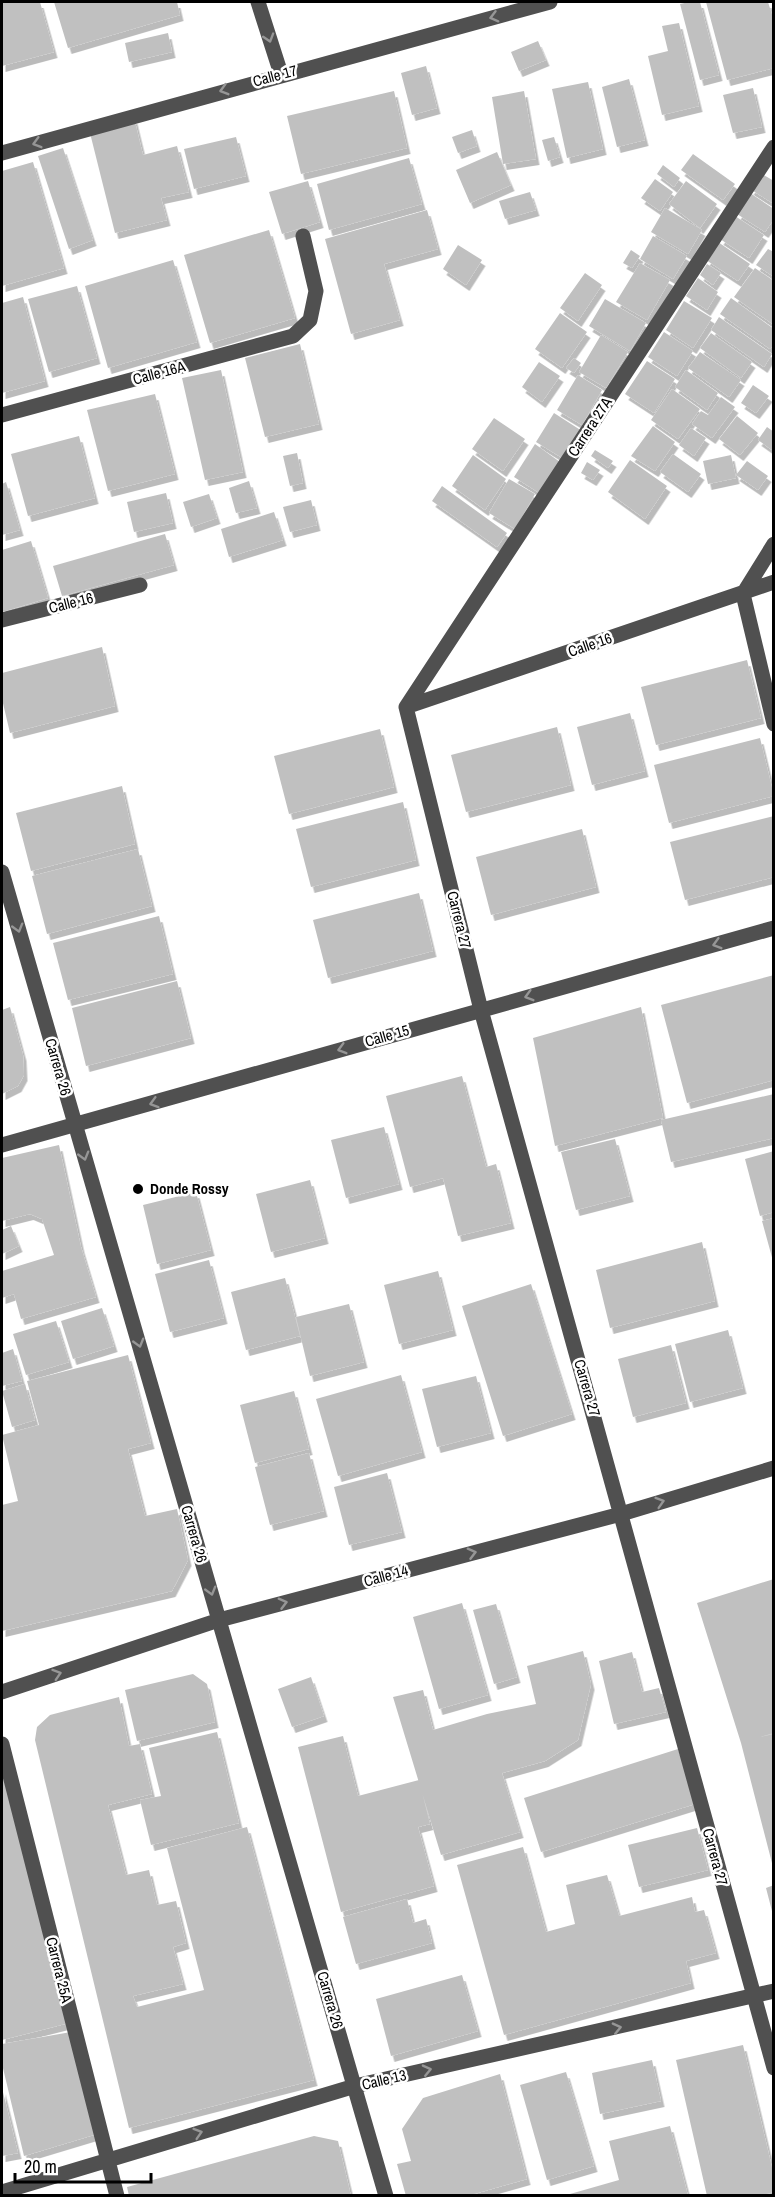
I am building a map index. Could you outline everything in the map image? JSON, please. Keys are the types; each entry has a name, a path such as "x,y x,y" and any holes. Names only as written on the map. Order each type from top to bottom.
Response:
{"street":[{"path":"258,2 280,74"},
{"name":"Calle 17","path":"2,153 280,74 550,2"},
{"name":"Carrera 27A","path":"406,707 774,147"},
{"name":"Calle 16A","path":"2,415 293,336 310,320 316,291 303,236"},
{"path":"774,544 743,594 774,724"},
{"name":"Calle 16","path":"406,707 774,582"},
{"name":"Calle 16","path":"2,620 140,585"},
{"name":"Carrera 27","path":"406,707 481,1010 774,2068"},
{"name":"Carrera 26","path":"2,872 387,2196"},
{"name":"Calle 15","path":"2,1145 774,928"},
{"name":"Calle 14","path":"2,1692 219,1620 621,1514 774,1468"},
{"name":"Carrera 25A","path":"2,1744 117,2196"},
{"name":"Calle 13","path":"2,2192 355,2086 774,1991"}],"building":[{"path":"2,2 40,2 54,52 2,66"},
{"path":"54,2 177,2 180,15 68,48"},
{"path":"700,2 719,75 700,80 680,4"},
{"path":"706,2 768,2 774,21 774,68 727,80"},
{"path":"679,23 699,106 662,115 648,56 668,51 662,26"},
{"path":"168,33 172,52 129,62 125,43"},
{"path":"538,41 546,60 519,71 511,52"},
{"path":"426,66 437,108 412,115 401,73"},
{"path":"629,79 645,140 617,147 602,87"},
{"path":"588,82 603,149 567,158 552,89"},
{"path":"753,88 762,127 733,133 723,95"},
{"path":"394,91 407,148 301,174 287,116"},
{"path":"524,91 536,159 503,164 492,97"},
{"path":"134,118 143,155 177,146 189,192 161,198 167,220 115,233 89,129"},
{"path":"472,130 477,146 458,153 452,137"},
{"path":"236,137 246,176 194,189 184,149"},
{"path":"554,137 560,157 548,161 542,140"},
{"path":"63,148 93,240 69,249 38,156"},
{"path":"497,152 511,185 470,203 456,170"},
{"path":"693,154 735,184 723,200 681,170"},
{"path":"409,158 422,204 329,230 317,184"},
{"path":"33,162 64,268 2,286 2,171"},
{"path":"663,165 680,178 674,187 657,174"},
{"path":"762,174 774,181 774,204 750,189"},
{"path":"655,179 673,192 660,211 641,198"},
{"path":"308,181 320,222 282,234 269,192"},
{"path":"686,181 717,204 700,228 669,204"},
{"path":"530,192 536,210 505,219 499,201"},
{"path":"750,193 774,209 774,219 765,232 737,214"},
{"path":"665,208 702,230 688,254 651,232"},
{"path":"427,210 438,249 384,264 400,320 351,334 325,239"},
{"path":"735,216 764,235 749,258 720,239"},
{"path":"269,230 295,318 210,343 184,255"},
{"path":"653,236 687,256 673,279 640,259"},
{"path":"718,242 750,264 738,281 706,260"},
{"path":"458,245 482,260 466,285 443,269"},
{"path":"768,249 774,252 774,277 756,265"},
{"path":"631,250 640,256 632,268 623,263"},
{"path":"173,260 197,342 108,368 85,286"},
{"path":"640,263 670,280 647,320 616,302"},
{"path":"707,264 721,273 713,285 700,275"},
{"path":"755,268 774,281 774,325 734,297"},
{"path":"585,273 602,285 578,321 560,308"},
{"path":"698,278 718,292 707,310 686,296"},
{"path":"77,286 97,358 49,372 28,299"},
{"path":"23,297 45,381 2,393 2,303"},
{"path":"731,298 774,329 774,345 770,349 720,314"},
{"path":"605,299 646,323 630,351 589,326"},
{"path":"684,301 712,318 693,348 666,330"},
{"path":"560,313 587,332 562,368 535,349"},
{"path":"719,317 772,354 764,367 711,330"},
{"path":"664,332 693,351 677,376 648,357"},
{"path":"711,333 752,362 741,378 700,348"},
{"path":"601,335 628,352 606,388 579,372"},
{"path":"300,344 319,424 265,437 245,358"},
{"path":"700,352 741,380 729,397 688,368"},
{"path":"574,358 581,363 574,373 566,368"},
{"path":"647,361 675,379 654,413 625,394"},
{"path":"539,362 560,376 542,402 522,387"},
{"path":"221,370 243,472 205,480 182,378"},
{"path":"686,370 718,393 707,410 675,387"},
{"path":"578,375 602,390 582,425 557,410"},
{"path":"753,385 769,396 756,413 741,403"},
{"path":"672,389 700,409 678,439 651,420"},
{"path":"155,394 175,474 108,491 87,410"},
{"path":"721,397 735,407 712,438 692,424 701,411 708,415"},
{"path":"554,413 582,431 564,459 536,442"},
{"path":"737,416 758,433 740,455 719,439"},
{"path":"494,418 525,439 503,471 472,449"},
{"path":"653,426 675,442 655,471 631,456"},
{"path":"767,427 774,432 772,450 758,440"},
{"path":"691,428 706,438 694,456 679,445"},
{"path":"79,436 95,498 28,516 11,454"},
{"path":"535,444 560,462 541,494 514,477"},
{"path":"595,450 613,461 608,468 591,456"},
{"path":"297,453 303,483 290,486 283,456"},
{"path":"673,454 701,474 688,492 660,472"},
{"path":"473,455 506,479 485,510 452,486"},
{"path":"731,455 736,478 708,484 703,461"},
{"path":"630,460 667,486 645,519 608,492"},
{"path":"747,461 768,476 758,490 736,475"},
{"path":"587,462 600,470 593,480 581,473"},
{"path":"509,479 535,494 515,529 489,513"},
{"path":"249,481 257,508 236,513 229,488"},
{"path":"6,482 20,530 2,535 2,484"},
{"path":"442,486 507,533 497,547 432,501"},
{"path":"166,493 173,523 134,532 127,502"},
{"path":"209,494 217,518 191,527 183,502"},
{"path":"311,500 317,525 290,532 283,507"},
{"path":"274,512 283,540 229,557 221,529"},
{"path":"165,534 174,565 62,596 53,566"},
{"path":"31,541 48,598 2,612 2,550"},
{"path":"102,647 115,706 10,733 2,699 2,673"},
{"path":"747,660 761,718 656,745 641,687"},
{"path":"630,713 645,771 592,785 577,727"},
{"path":"557,727 571,785 466,812 451,755"},
{"path":"380,729 394,787 289,814 274,756"},
{"path":"760,738 774,796 669,823 654,765"},
{"path":"122,786 135,844 31,871 16,813"},
{"path":"403,802 416,860 311,887 296,829"},
{"path":"774,816 774,877 685,900 670,842"},
{"path":"582,829 596,887 491,915 476,857"},
{"path":"138,849 152,906 47,934 32,876"},
{"path":"419,893 433,951 328,978 313,920"},
{"path":"159,916 173,974 68,1000 53,943"},
{"path":"774,975 774,1080 687,1103 661,1005"},
{"path":"177,981 191,1038 86,1066 72,1008"},
{"path":"10,1007 23,1055 24,1075 18,1086 2,1094 2,1010"},
{"path":"641,1007 663,1118 555,1146 533,1038"},
{"path":"462,1076 486,1167 496,1164 511,1223 458,1236 443,1178 410,1187 386,1096"},
{"path":"774,1094 774,1138 671,1162 661,1120"},
{"path":"384,1127 399,1184 346,1198 331,1140"},
{"path":"615,1139 630,1196 576,1210 561,1152"},
{"path":"59,1145 81,1247 96,1297 21,1319 14,1294 2,1298 2,1271 54,1255 42,1219 30,1214 2,1221 2,1158"},
{"path":"774,1151 774,1212 760,1216 745,1159"},
{"path":"310,1180 325,1238 271,1252 256,1194"},
{"path":"196,1192 211,1250 157,1264 143,1205"},
{"path":"774,1218 774,1261 773,1261 762,1221"},
{"path":"11,1226 19,1246 2,1254 2,1230"},
{"path":"702,1242 715,1301 610,1328 596,1270"},
{"path":"209,1260 224,1318 170,1332 155,1274"},
{"path":"438,1271 453,1330 399,1344 384,1285"},
{"path":"285,1278 300,1336 246,1350 231,1292"},
{"path":"531,1284 572,1414 503,1436 462,1306"},
{"path":"349,1304 364,1362 310,1376 296,1317"},
{"path":"102,1308 114,1346 73,1359 61,1321"},
{"path":"56,1321 69,1362 26,1375 13,1334"},
{"path":"728,1330 743,1388 690,1402 675,1344"},
{"path":"671,1345 686,1403 633,1417 618,1359"},
{"path":"13,1349 22,1381 2,1386 2,1353"},
{"path":"128,1355 151,1443 128,1449 145,1516 177,1509 188,1560 172,1591 2,1631 2,1505 18,1501 2,1435 39,1425 27,1381"},
{"path":"401,1375 422,1452 338,1476 316,1399"},
{"path":"476,1376 491,1433 437,1447 422,1389"},
{"path":"25,1384 35,1420 12,1427 2,1391"},
{"path":"294,1391 309,1449 255,1463 240,1405"},
{"path":"309,1453 324,1511 270,1525 255,1467"},
{"path":"387,1473 402,1532 349,1545 334,1487"},
{"path":"774,1579 774,1733 760,1737 774,1734 773,1867 741,1743 697,1603"},
{"path":"462,1603 488,1695 439,1709 413,1617"},
{"path":"496,1604 517,1677 494,1684 473,1610"},
{"path":"583,1651 591,1684 578,1740 545,1761 502,1773 520,1832 441,1855 393,1697 423,1690 433,1730 487,1714 536,1704 527,1666"},
{"path":"632,1652 642,1692 659,1688 666,1712 614,1724 599,1661"},
{"path":"193,1674 207,1684 215,1722 137,1741 125,1690"},
{"path":"311,1677 324,1716 292,1727 278,1689"},
{"path":"119,1697 129,1746 140,1744 152,1794 108,1805 126,1875 149,1870 157,1905 176,1901 186,1943 173,1947 183,1984 133,1996 137,2007 204,1990 167,1848 247,1827 314,2080 129,2128 35,1740 37,1727 50,1715"},
{"path":"217,1732 239,1823 151,1845 140,1800 161,1796 149,1748"},
{"path":"343,1736 358,1796 419,1780 430,1824 418,1827 434,1886 341,1912 298,1747"},
{"path":"678,1749 695,1804 541,1852 524,1798"},
{"path":"2,1759 69,2023 2,2040"},
{"path":"697,1828 708,1870 639,1887 628,1845"},
{"path":"523,1847 546,1932 575,1924 566,1885 607,1875 619,1916 692,1897 695,1912 704,1910 716,1953 686,1961 691,1983 504,2035 457,1865"},
{"path":"774,1885 774,1915 773,1915 766,1888"},
{"path":"407,1899 413,1923 426,1919 432,1943 356,1964 343,1917"},
{"path":"462,1975 478,2031 391,2056 376,1999"},
{"path":"71,2032 97,2134 24,2156 2,2064 2,2044"},
{"path":"743,2045 774,2176 774,2192 759,2196 707,2196 676,2060"},
{"path":"652,2060 661,2101 600,2114 592,2073"},
{"path":"566,2072 594,2166 547,2180 520,2085"},
{"path":"500,2074 527,2179 467,2196 406,2196 397,2164 411,2161 402,2129 423,2098"},
{"path":"2,2088 18,2153 2,2156"},
{"path":"670,2126 688,2196 563,2196 619,2180 609,2141"},
{"path":"314,2136 338,2141 351,2196 129,2196 127,2187"}],"place":[{"name":"Donde Rossy","path":"138,1189"}]}
